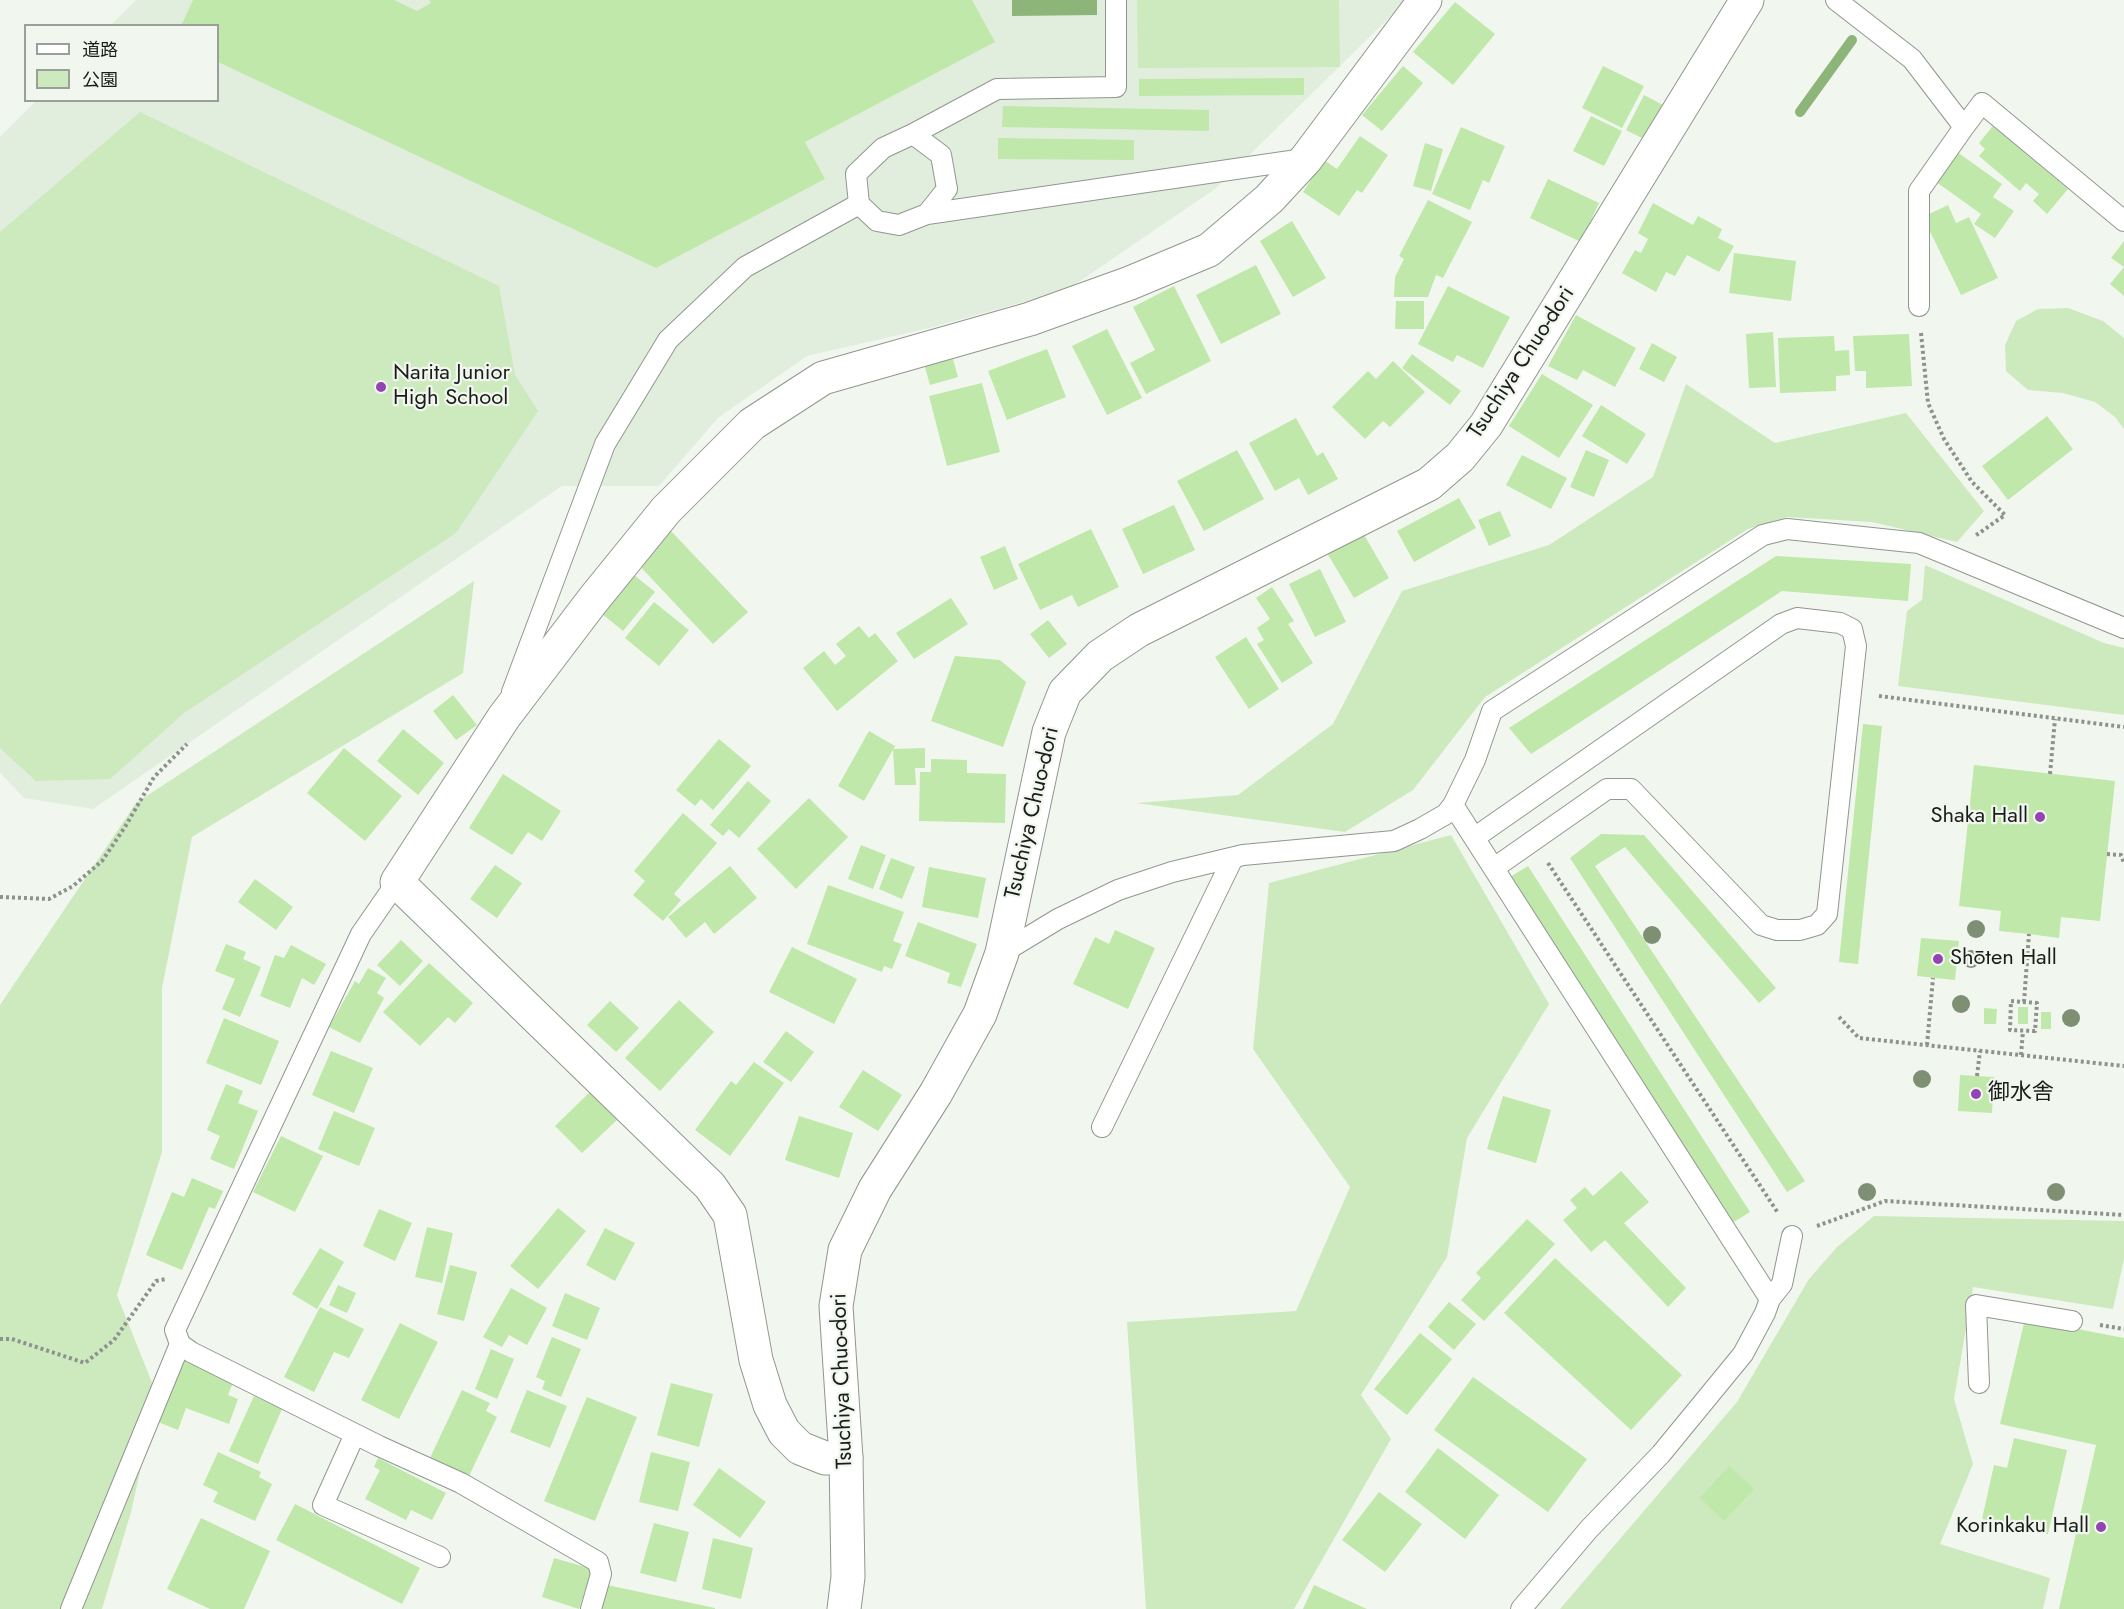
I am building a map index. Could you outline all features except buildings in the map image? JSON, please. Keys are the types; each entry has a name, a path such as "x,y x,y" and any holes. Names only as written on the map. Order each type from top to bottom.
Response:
{"street":[{"path":"846,1458 825,1458 800,1448 784,1432 770,1405 756,1360 730,1215 711,1186 397,882 504,717 593,600 666,510 752,424 824,378 1030,319 1130,283 1209,250 1269,199 1306,159 1425,0"},
{"name":"Tsuchiya Chuo-dori","path":"844,1609 848,1577 846,1458 836,1306 845,1250 874,1189 936,1093 980,1014 1002,953 1049,732 1065,692 1100,656 1139,630 1429,484 1460,457 1486,425 1747,0"}],"lane":[{"path":"1116,0 1116,87 997,88 883,148 856,174 859,204 877,221 899,225 927,214 1306,159"},
{"path":"1836,0 1912,59 1964,127"},
{"path":"1919,306 1919,191 1982,103 2124,221"},
{"path":"913,134 941,155 947,189 927,214"},
{"path":"504,717 532,635 605,444 668,340 745,267 859,204"},
{"path":"1002,953 1058,919 1118,890 1172,872 1233,858 1394,842 1446,814 1453,805 1475,760 1492,711 1764,535 1787,530 1919,543 2124,628"},
{"path":"1474,838 1781,624 1797,618 1840,622 1852,629 1856,646 1827,914 1816,925 1800,930 1777,930 1761,925 1631,789 1607,789 1494,868"},
{"path":"1453,805 1770,1299"},
{"path":"1102,1127 1233,858"},
{"path":"397,882 361,934 175,1330 180,1344 191,1352 355,1434 461,1483 598,1562 602,1574 591,1609"},
{"path":"1521,1609 1588,1529 1661,1455 1743,1353 1766,1313 1770,1299 1782,1284 1792,1236"},
{"path":"1979,1383 1976,1305 2072,1321"},
{"path":"71,1609 180,1344"},
{"path":"355,1434 324,1505 440,1557"}],"path":[{"path":"1919,306 1928,403 1944,439 1972,482 2005,515 1969,540"},
{"path":"1851,692 2124,727"},
{"path":"2050,774 2055,719"},
{"path":"0,897 50,899 73,886 102,861 125,827 153,777 187,744"},
{"path":"2107,854 2121,855 2124,863"},
{"path":"1553,871 1771,1203"},
{"path":"2024,1002 2029,934"},
{"path":"1927,1045 1934,978"},
{"path":"2011,1001 2037,1003 2035,1031 2023,1031 2010,1030 2011,1001"},
{"path":"1839,1017 1859,1038 2124,1066"},
{"path":"2021,1055 2023,1031"},
{"path":"1977,1076 1980,1051"},
{"path":"1792,1236 1885,1201 2124,1215"},
{"path":"0,1340 12,1339 85,1363 114,1340 156,1281 169,1279 192,1295"}],"shaded area":[{"name":"Narita Junior High School","path":"136,0 1407,0 1215,189 1067,290 929,328 807,356 718,418 659,486 562,486 93,809 24,798 0,773 0,137 35,102 219,102 219,24 112,24"},
{"path":"1012,0 1097,0 1097,15 1012,16"}],"green space":[{"path":"1137,0 1339,0 1340,67 1138,68"},
{"path":"140,112 499,286 515,375 538,411 456,533 184,713 110,779 36,781 0,748 0,232"},
{"path":"2068,308 2103,321 2124,338 2124,429 2115,417 2095,402 2063,393 2028,390 2006,371 2005,345 2016,321 2038,309"},
{"path":"1686,384 1775,443 1906,413 1984,511 1957,542 1872,522 1787,517 1748,529 1485,697 1413,790 1345,832 1136,803 1238,795 1333,724 1402,591 1549,545 1653,477"},
{"path":"1925,565 2104,643 2124,648 2124,715 1898,686 1907,611 1922,600"},
{"path":"474,581 463,673 192,837 162,988 162,1152 117,1295 157,1395 131,1512 102,1609 0,1609 0,1005 136,803"},
{"path":"1451,835 1549,1004 1467,1138 1447,1257 1361,1395 1391,1439 1294,1609 1146,1609 1127,1322 1296,1311 1350,1187 1253,1049 1269,883"},
{"path":"1874,1216 2124,1221 2124,1259 2113,1309 1973,1287 1954,1399 1973,1464 1940,1544 2050,1578 2043,1609 1560,1609 1737,1402 1809,1279 1837,1247"}],"waterway":[{"path":"1800,112 1852,40"}],"place":[{"name":"Narita Junior High School","path":"381,387"},
{"name":"Shaka Hall","path":"2040,817"},
{"name":"Shōten Hall","path":"1938,959"},
{"name":"御水舎","path":"1976,1094"},
{"name":"Korinkaku Hall","path":"2101,1527"}]}
